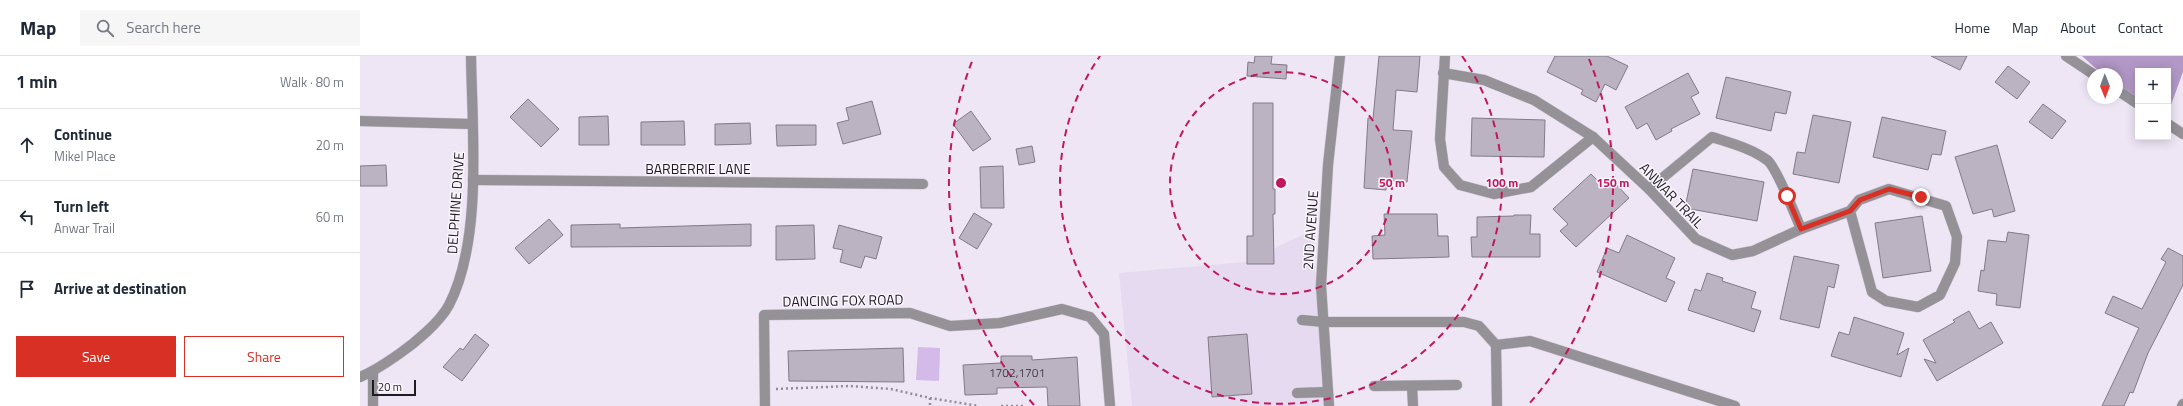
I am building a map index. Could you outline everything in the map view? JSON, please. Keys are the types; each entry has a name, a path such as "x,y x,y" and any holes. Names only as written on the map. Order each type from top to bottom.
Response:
{"street":[{"name":"DELPHINE DRIVE","path":"360,377 373,372 419,340 448,306 466,259 473,180 471,56"},
{"name":"2ND AVENUE","path":"1329,406 1324,322 1320,285 1328,165 1340,56"},
{"path":"1445,56 1440,139 1444,167 1460,185 1494,194 1531,187 1593,137"},
{"path":"2066,56 2087,70"},
{"name":"ANWAR TRAIL","path":"1443,72 1484,80 1534,100 1593,137 1649,189 1696,239 1732,255 1753,251 1801,229 1850,211 1860,200 1889,189 1946,206 1957,237 1955,263 1940,294 1918,307 1886,301 1872,292 1850,211"},
{"path":"2123,94 2135,102"},
{"path":"360,121 472,124"},
{"path":"2171,126 2183,134"},
{"path":"1649,189 1712,137 1748,149 1768,160 1787,196 1801,229"},
{"name":"BARBERRIE LANE","path":"473,180 923,184"},
{"name":"DANCING FOX ROAD","path":"766,389 764,315 910,313 950,326 1000,323 1062,309 1090,318 1104,334 1110,406"},
{"path":"1302,320 1324,322 1464,322 1479,326 1496,344 1497,406"},
{"path":"1496,344 1530,340 1735,406"},
{"path":"373,372 373,406"},
{"path":"1374,386 1457,385"},
{"path":"1412,386 1413,406"},
{"path":"765,406 766,389"},
{"path":"1297,394 1328,392"}],"path":[{"path":"766,389 850,386 891,388 930,398 979,406"},
{"path":"930,398 930,406"},
{"path":"1001,406 1026,406"}],"shaded area":[{"path":"2082,56 2183,56 2183,72 2171,105 2171,68 2135,68 2135,102 2123,92 2123,68 2095,68"},
{"path":"1313,230 1323,406 1132,406 1119,273 1245,262"},
{"path":"918,347 940,348 939,381 916,380"}],"building":[{"path":"1255,56 1272,56 1271,64 1287,65 1286,79 1247,76 1248,62 1254,63"},
{"path":"1379,56 1420,56 1417,92 1396,90 1393,130 1412,131 1407,182 1387,180 1386,190 1364,188 1368,118 1373,119"},
{"path":"1555,56 1607,56 1628,66 1616,90 1605,84 1596,102 1581,94 1583,90 1547,72"},
{"path":"1931,56 1967,56 1960,70"},
{"path":"2008,66 2030,82 2017,99 1995,82"},
{"path":"1688,73 1699,93 1691,97 1700,114 1671,129 1672,131 1656,140 1647,123 1637,129 1625,107"},
{"path":"1726,77 1791,92 1786,114 1775,112 1771,131 1716,118"},
{"path":"528,99 559,129 541,147 510,117"},
{"path":"872,101 881,134 843,144 837,123 849,120 846,108"},
{"path":"1253,103 1273,103 1273,189 1275,189 1275,214 1273,214 1274,264 1247,264 1247,236 1253,236"},
{"path":"2043,104 2066,121 2052,139 2029,122"},
{"path":"971,111 991,139 973,151 953,124"},
{"path":"1813,115 1851,122 1839,183 1793,174 1797,152 1805,153"},
{"path":"608,116 609,145 579,145 579,117"},
{"path":"1882,117 1946,131 1941,155 1932,154 1928,170 1873,157"},
{"path":"1472,118 1545,120 1544,157 1471,156"},
{"path":"684,121 685,145 641,145 641,122"},
{"path":"750,123 751,144 715,145 715,124"},
{"path":"776,125 816,125 816,145 777,146"},
{"path":"1997,145 2015,211 1994,217 1992,209 1973,214 1955,157"},
{"path":"1032,146 1035,162 1019,165 1016,149"},
{"path":"386,165 387,186 360,186 360,166"},
{"path":"1003,166 1004,208 981,208 980,167"},
{"path":"1693,169 1764,182 1757,221 1685,208"},
{"path":"1591,174 1606,189 1614,182 1629,198 1576,247 1560,231 1568,224 1553,209"},
{"path":"974,213 992,224 977,249 959,238"},
{"path":"1384,214 1437,214 1438,236 1448,236 1449,257 1373,259 1372,236 1385,235"},
{"path":"1531,215 1530,234 1540,234 1540,257 1472,257 1471,237 1477,237 1477,217"},
{"path":"1922,216 1931,271 1883,278 1875,223"},
{"path":"549,219 563,235 529,264 515,248"},
{"path":"620,224 620,228 751,224 751,246 571,247 571,225"},
{"path":"814,225 815,259 776,260 776,226"},
{"path":"839,225 882,237 876,259 865,256 861,268 840,262 843,250 833,248"},
{"path":"2008,232 2029,235 2020,308 1996,305 1997,294 1978,291 1981,270 1984,271 1988,240 2006,242"},
{"path":"1627,235 1675,258 1666,278 1675,282 1666,302 1597,272 1607,248 1619,253"},
{"path":"2168,248 2183,256 2183,285 2148,353 2133,393 2130,392 2124,406 2102,406 2139,328 2105,313 2113,296 2142,309 2166,262 2161,259"},
{"path":"1794,256 1839,265 1834,288 1828,286 1819,328 1780,319"},
{"path":"1707,273 1723,278 1722,281 1756,292 1751,308 1761,311 1754,332 1688,310 1695,289 1701,291"},
{"path":"1969,311 1979,329 1991,322 2003,343 1937,381 1924,359 1936,363 1923,340 1955,322 1953,320"},
{"path":"1854,317 1904,333 1897,355 1909,348 1901,377 1831,356 1839,332 1849,335"},
{"path":"475,334 489,345 462,381 443,367 460,348 463,350"},
{"path":"1247,334 1252,394 1212,397 1208,337"},
{"path":"903,348 904,382 789,381 788,351"},
{"path":"1001,356 1032,356 1032,360 1077,357 1080,406 1048,406 1047,387 997,388 997,394 965,395 963,365 1001,363"}],"route":[{"path":"1787,196 1801,229 1850,211 1860,200 1889,189 1921,197"}]}
